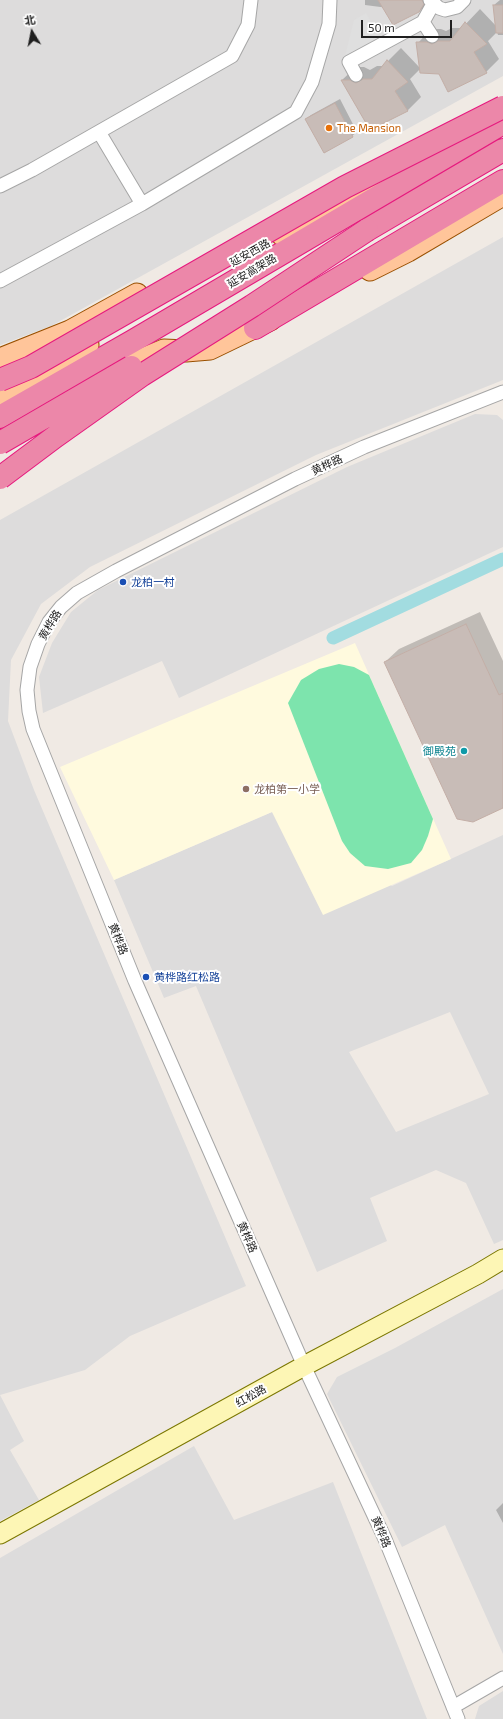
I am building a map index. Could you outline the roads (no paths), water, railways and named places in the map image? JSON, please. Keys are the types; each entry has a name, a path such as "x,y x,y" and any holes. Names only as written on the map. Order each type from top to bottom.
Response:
{"highway":[{"path":"0,380 31,367 346,187 503,107"},
{"name":"延安高架路","path":"0,417 503,122"},
{"name":"延安高架路","path":"0,443 503,150"},
{"path":"255,328 503,182"},
{"path":"0,478 142,375 252,306 367,230"},
{"path":"0,410 133,340"}],"main road":[{"name":"延安西路","path":"0,359 70,331 503,95"},
{"name":"延安西路","path":"0,404 104,334 348,199 503,107"},
{"path":"0,450 129,365 164,350 186,351 210,349 408,251 503,195"},
{"path":"70,331 104,334"},
{"path":"0,375 104,334"},
{"path":"19,391 34,362"}],"street":[{"path":"0,186 99,132 232,56 248,25 251,0"},
{"path":"0,281 142,204 296,112 312,82 329,24 330,0"},
{"path":"356,75 349,62 423,22 432,2 439,8 451,9 457,7 464,0"},
{"path":"423,22 432,36"},
{"path":"99,132 142,204"},
{"name":"黄桦路","path":"455,1713 385,1539 304,1366 135,980 42,755 33,729 29,711 27,690 30,667 38,644 49,622 61,607 77,593 116,571 295,479 364,447 503,392"},
{"name":"红松路","path":"0,1534 304,1366 478,1274 503,1259"},
{"path":"455,1713 503,1678"}],"waterway":[{"path":"333,638 503,559"}],"place":[{"name":"The Mansion","path":"329,128"},
{"name":"龙柏一村","path":"123,582"},
{"name":"御殿苑","path":"464,751"},
{"name":"龙柏第一小学","path":"246,789"},
{"name":"黄桦路红松路","path":"146,977"}]}
